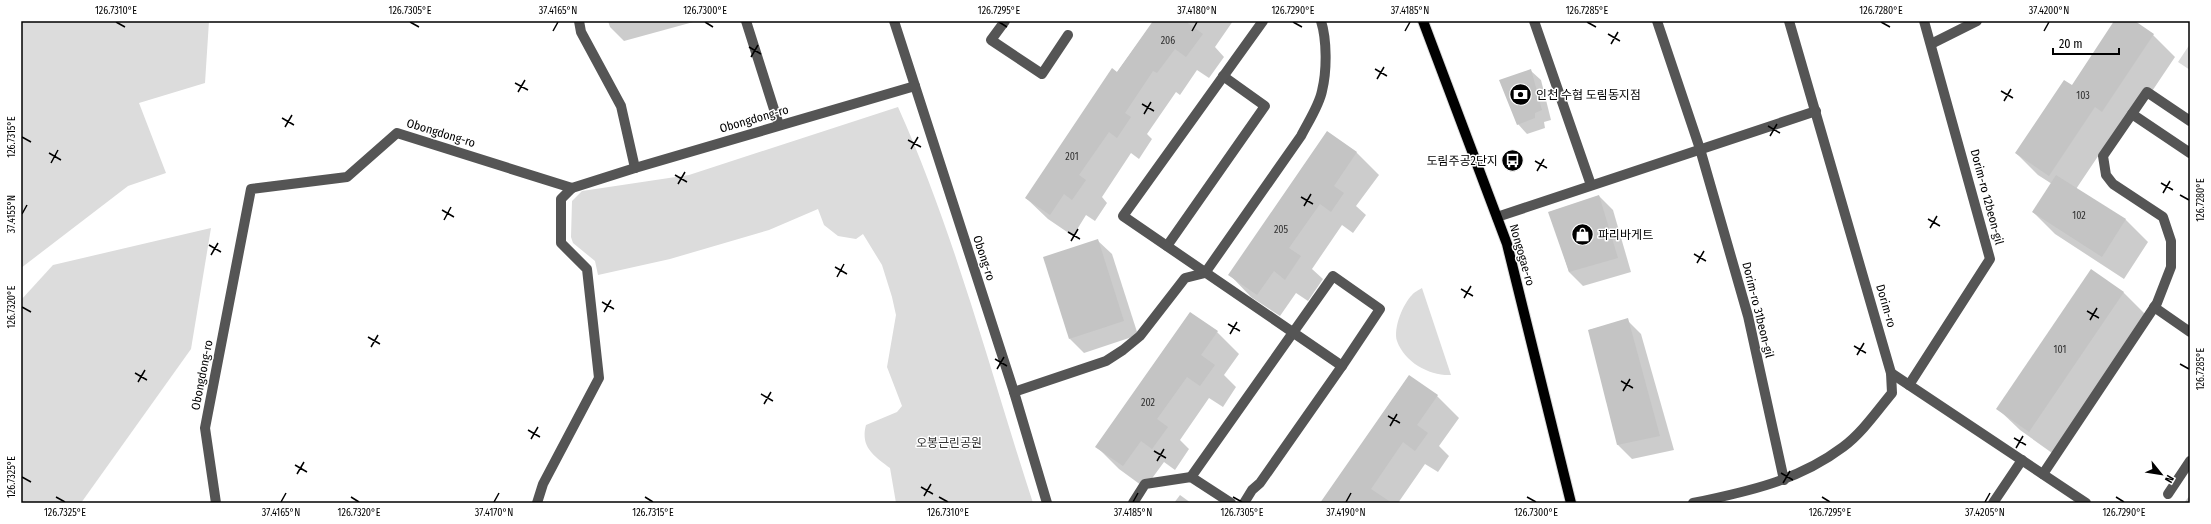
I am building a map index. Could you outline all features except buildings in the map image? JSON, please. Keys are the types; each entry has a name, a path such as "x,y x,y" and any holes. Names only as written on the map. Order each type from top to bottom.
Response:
{"main road":[{"name":"Nongogae-ro","path":"1423,21 1507,244 1572,503"}],"street":[{"path":"579,21 581,32 621,106 636,168"},
{"path":"746,21 779,125"},
{"name":"Obong-ro","path":"894,21 1014,392 1047,503"},
{"path":"1004,21 991,40 1042,74 1068,35"},
{"path":"1263,21 1123,216 1342,366"},
{"path":"1014,392 1100,363 1123,350 1140,336 1185,278 1205,273 1301,136 1322,92 1324,30 1321,21"},
{"path":"1534,21 1592,186"},
{"name":"Dorim-ro 31beon-gil","path":"1657,21 1700,149 1748,316 1784,480"},
{"name":"Dorim-ro","path":"1692,503 1756,490 1803,473 1844,447 1892,393 1891,373 1789,21"},
{"name":"Dorim-ro 12beon-gil","path":"1909,385 1990,259 1924,21"},
{"path":"1931,44 1977,21"},
{"path":"1167,246 1265,106 1223,76"},
{"name":"Obongdong-ro","path":"216,503 205,428 251,189 347,176 398,133 572,188 779,125 915,86"},
{"path":"2043,474 2139,339 2171,267 2171,241 2163,217 2113,184 2106,175 2103,156 2147,92 2190,121"},
{"path":"1497,217 1816,111"},
{"path":"2132,114 2190,153"},
{"path":"537,503 543,484 599,378 587,269 561,243 561,199 572,188"},
{"path":"1191,477 1333,276 1380,310 1260,483 1252,490 1244,503"},
{"path":"2154,307 2190,332"},
{"path":"1891,373 2086,503"},
{"path":"1993,503 2022,460"},
{"path":"2168,494 2190,461"},
{"path":"1132,503 1145,484 1191,477 1231,503"}],"green space":[{"path":"21,21 209,21 205,83 139,103 166,173 128,186 21,268"},
{"path":"2190,44 2190,70 2178,62"},
{"name":"오봉근린공원","path":"898,107 937,204 954,253 1033,503 896,503 890,468 874,455 865,439 866,425 897,412 902,406 887,367 896,315 892,297 882,265 863,234 856,239 838,236 824,225 818,209 769,230 670,259 598,275 595,261 573,243 571,237 572,201 582,191 689,175"},
{"path":"211,228 191,349 81,503 21,503 21,300 53,265"},
{"path":"1422,288 1451,375 1435,373 1419,367 1406,356 1397,341 1396,330 1402,310 1413,294"}],"place":[{"name":"인천 수협 도림동지점","path":"1521,95"},
{"name":"도림주공2단지","path":"1513,161"},
{"name":"파리바게트","path":"1583,235"}]}
